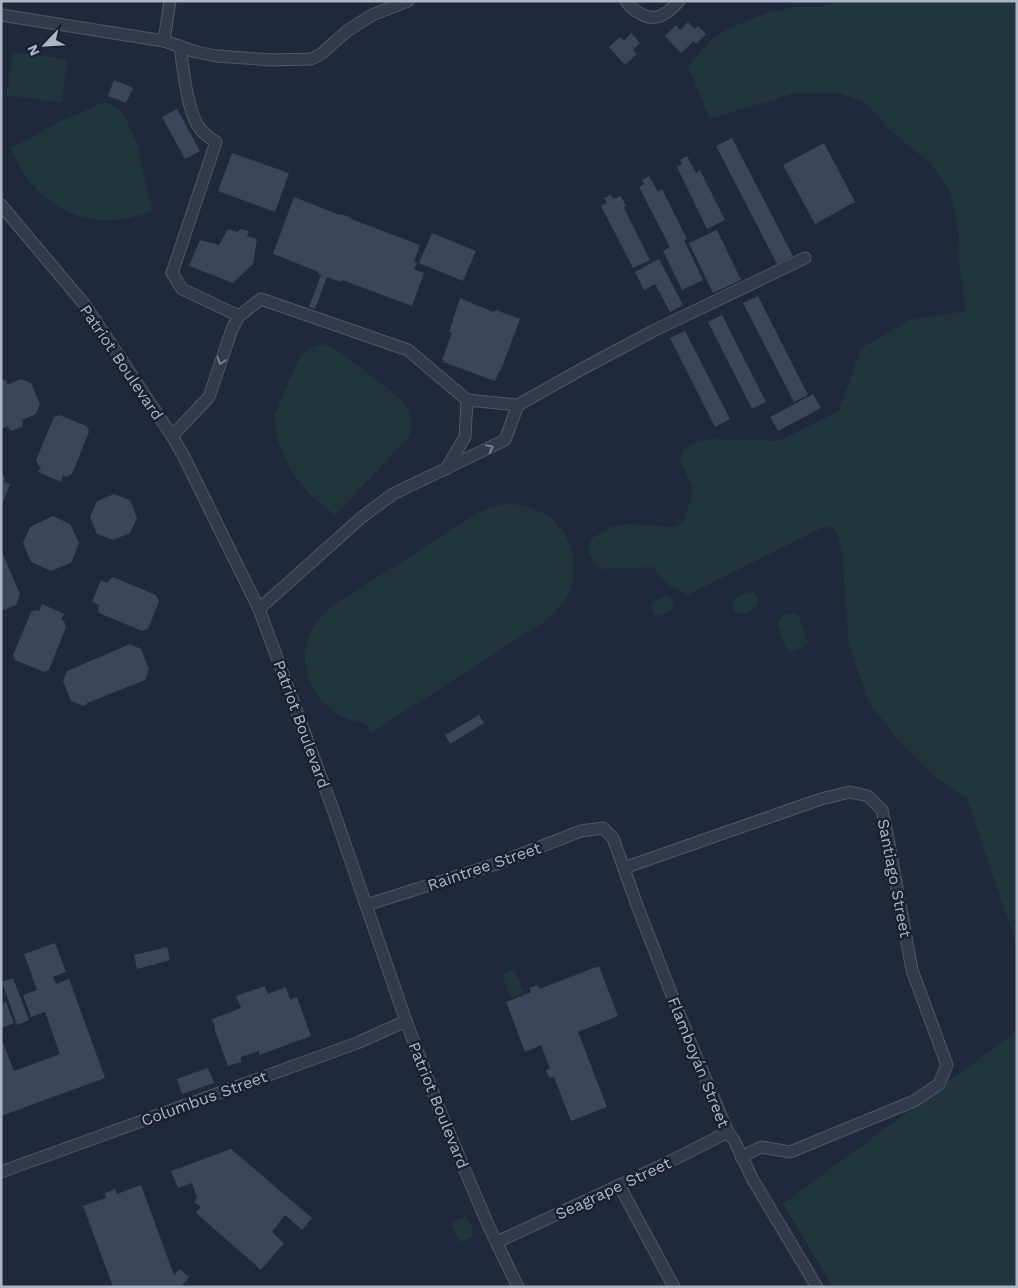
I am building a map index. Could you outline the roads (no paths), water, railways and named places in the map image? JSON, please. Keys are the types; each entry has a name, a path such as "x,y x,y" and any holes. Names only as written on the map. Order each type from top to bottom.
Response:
{"street":[{"path":"164,41 170,1"},
{"path":"1,15 164,41 196,52 216,56 272,60 310,59 321,54 347,31 372,15 408,1"},
{"path":"626,1 631,8 644,16 658,18 679,1"},
{"path":"180,46 183,73 192,114 201,130 216,142 172,273 182,289 239,316"},
{"name":"Patriot Boulevard","path":"1,205 85,305 172,436 259,609 336,815 406,1021 442,1116 489,1227 518,1287"},
{"path":"259,609 362,517 393,494 505,440 518,405 654,331 805,258"},
{"path":"172,436 209,397 232,329 239,316 261,299 408,350 467,400 518,405"},
{"path":"446,469 465,437 467,400"},
{"name":"Santiago Street","path":"624,868 822,799 850,792 868,796 882,810 912,970 947,1065 939,1084 914,1101 790,1152 761,1147 741,1158"},
{"name":"Raintree Street","path":"366,905 496,864 581,832 603,828"},
{"name":"Flamboyán Street","path":"603,828 613,838 690,1044 728,1132 735,1142 753,1180 817,1287"},
{"name":"Columbus Street","path":"1,1172 357,1044 406,1021"},
{"name":"Seagrape Street","path":"496,1242 663,1166 728,1132"},
{"path":"619,1185 674,1287"}]}
